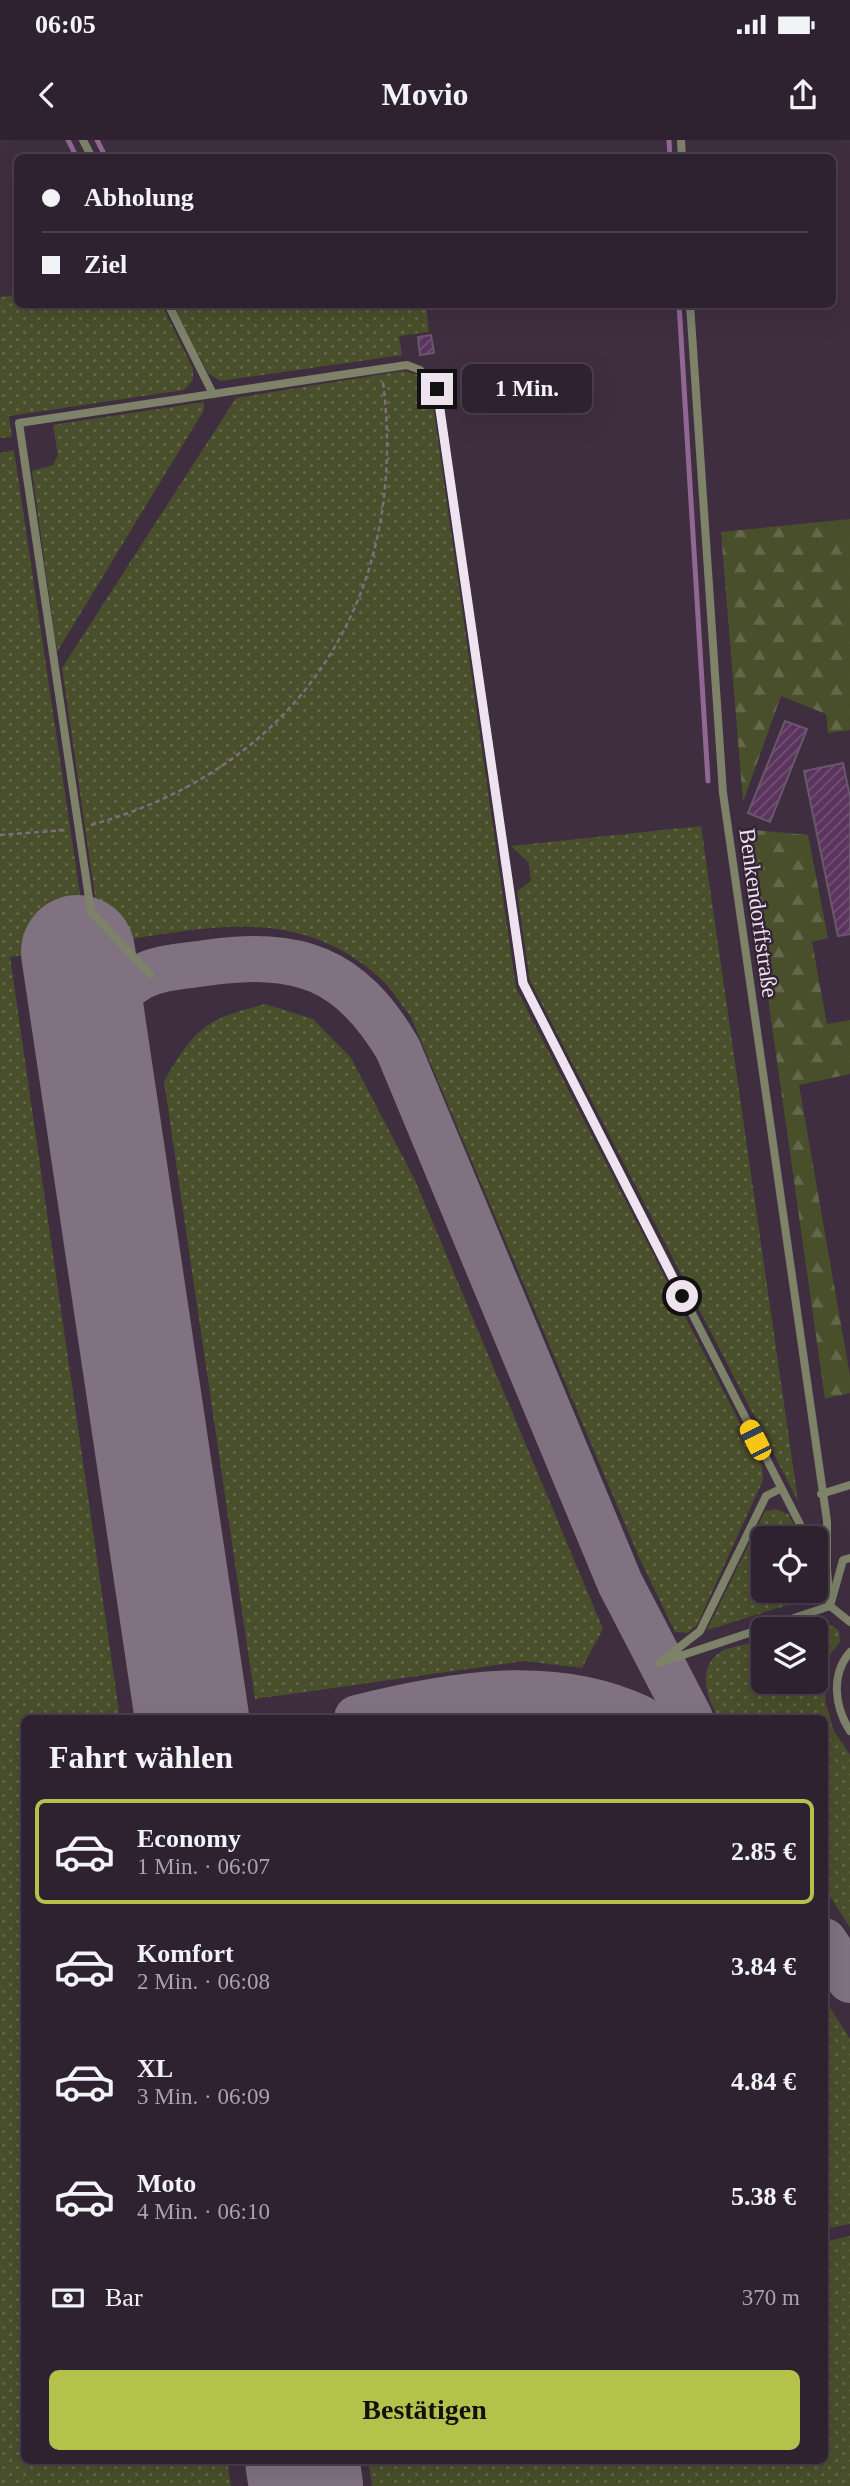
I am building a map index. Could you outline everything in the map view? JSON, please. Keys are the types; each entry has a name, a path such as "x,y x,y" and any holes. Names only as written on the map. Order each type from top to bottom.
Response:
{"lane":[{"path":"170,308 213,394"},
{"name":"Benkendorffstraße","path":"690,308 723,793 827,1526"},
{"path":"150,974 91,912 19,423 407,365 420,370 437,389 523,983 800,1526"},
{"path":"821,1494 850,1485"},
{"path":"780,1489 766,1496 700,1631 659,1663 830,1606"},
{"path":"830,1606 843,1560 850,1558"},
{"name":"Benkendorffstraße","path":"828,1581 830,1606"},
{"path":"830,1606 850,1622"},
{"path":"850,1651 835,1674 837,1693 850,1731"}],"path":[{"path":"0,835 79,828 151,805 219,770 278,721 325,661 361,593 382,521 388,445 381,369"}],"green space":[{"path":"14,295 14,308 163,308 193,369 193,380 184,390 9,416 12,437 0,438 0,297"},
{"path":"174,308 426,308 429,332 399,336 402,355 220,381 208,373"},
{"path":"403,371 418,375 431,391 516,988 762,1466 763,1480 697,1625 687,1633 675,1632 638,1555 411,1017 389,987 352,957 322,941 292,932 230,927 130,939 97,910 62,668 236,398"},
{"path":"204,402 204,410 57,652 32,471 53,465 58,455 53,425"},
{"path":"14,450 83,914 114,940 10,957 120,1715 21,1715 21,2464 227,2464 231,2486 0,2486 0,453"},
{"path":"850,519 850,730 828,733 826,714 781,696 743,802 721,532"},
{"path":"701,826 798,1501 530,981 517,891 531,881 529,863 511,846"},
{"path":"744,829 808,835 828,938 812,942 827,1024 850,1020 850,1074 799,1085 850,1376 850,1393 825,1399"},
{"path":"265,1004 313,1019 351,1058 415,1180 603,1629 582,1668 524,1661 255,1699 164,1081 185,1048 204,1028 228,1015"},
{"path":"776,1509 788,1514 794,1526 758,1526 765,1511"},
{"path":"751,1540 751,1603 791,1603 707,1630"},
{"path":"832,1625 839,1631 840,1642 828,1661 828,1626"},
{"path":"751,1643 751,1694 825,1694 834,1731 850,1755 850,1928 828,1893 828,1715 717,1715 707,1691 706,1673 715,1656 728,1648"},
{"path":"828,2004 850,2039 850,2224 828,2228"},
{"path":"850,2236 850,2486 372,2486 368,2464 828,2464 828,2241"}],"building":[{"path":"431,335 434,353 420,355 418,337"},
{"path":"785,721 807,729 770,822 748,813"},
{"path":"843,763 850,797 850,934 838,936 804,771"}],"waterway":[{"path":"68,140 75,154"},
{"path":"97,140 104,154"},
{"path":"669,140 670,154"},
{"path":"679,308 708,781"}],"taxiway":[{"path":"90,1027 118,994 146,974 171,968 239,960 268,959 318,970 340,982 361,999 380,1021 398,1049 620,1583 688,1715"},
{"path":"370,1715 463,1697 536,1693 606,1705 632,1715"},
{"path":"828,1947 850,1980"}],"runway":[{"path":"78,952 192,1715"},
{"path":"303,2464 306,2486"}],"route":[{"path":"437,389 523,983 682,1296"}]}
